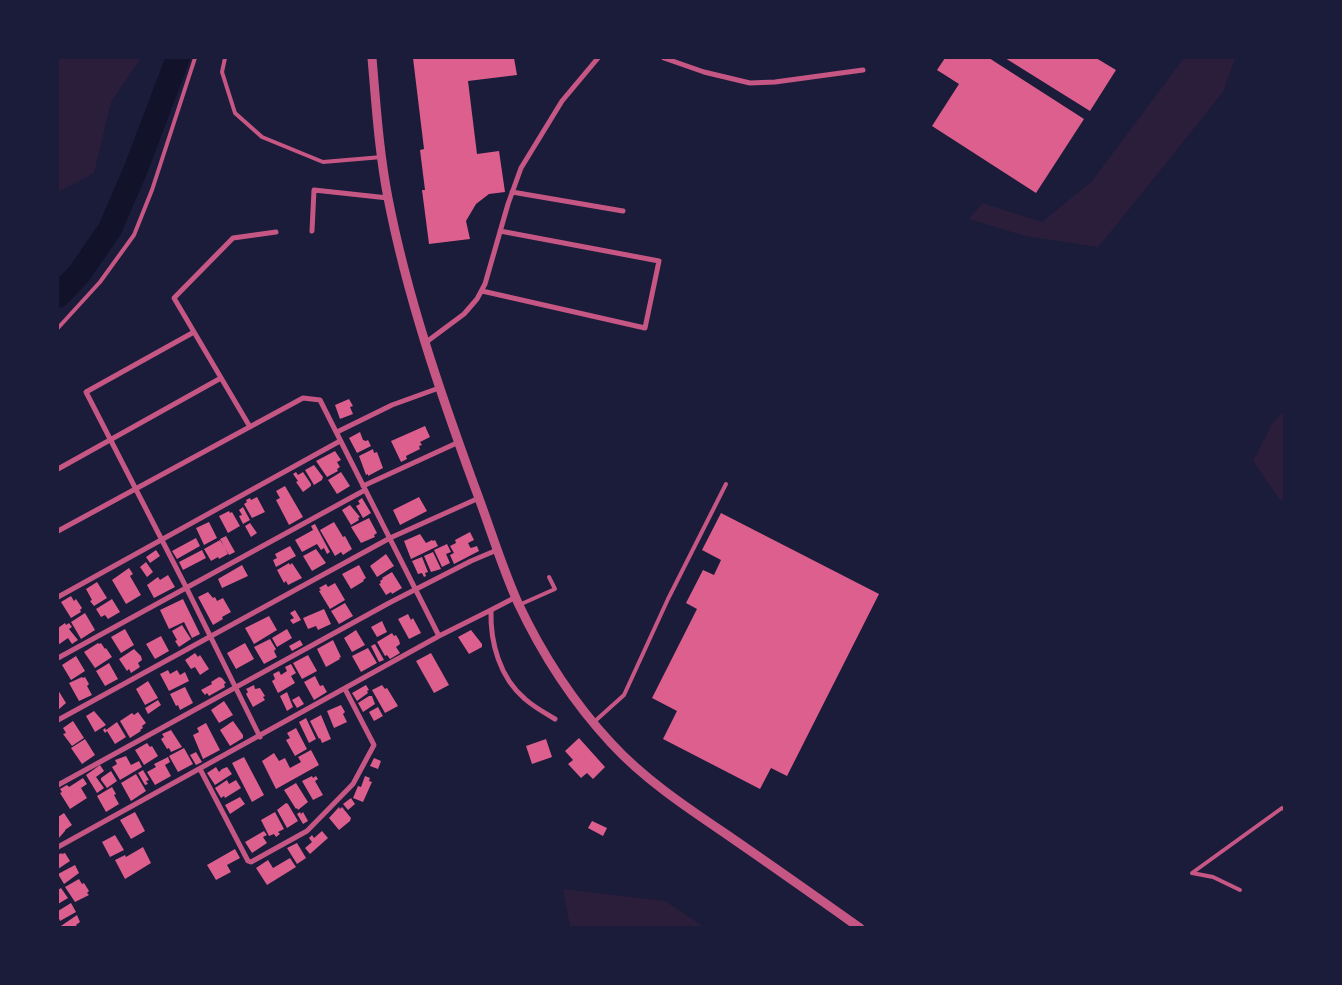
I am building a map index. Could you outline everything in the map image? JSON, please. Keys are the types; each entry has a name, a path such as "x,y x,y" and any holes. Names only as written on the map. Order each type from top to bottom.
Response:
{"street":[{"path":"372,58 388,198 425,343 439,388 497,550 518,601 539,643 561,680 612,744 631,762 670,795 860,928"},
{"path":"425,343 464,314 482,291 512,192 522,168 562,101 598,58"},
{"path":"664,58 704,72 750,83 774,82 863,70"},
{"path":"312,231 314,190 388,198"},
{"path":"512,192 623,211"},
{"path":"482,291 645,328 659,262 500,231"},
{"path":"250,427 174,298 234,238 276,232"},
{"path":"194,332 86,392 260,736"},
{"path":"58,469 221,378"},
{"path":"337,432 392,406 439,388"},
{"path":"58,531 303,398 320,400 439,636"},
{"path":"58,597 340,441"},
{"path":"58,658 364,488 459,442"},
{"path":"58,720 390,538 479,498"},
{"path":"58,785 470,561 497,550"},
{"path":"58,847 439,636 491,610 518,601"},
{"path":"491,610 490,627 499,664 504,675 524,698 554,719"},
{"path":"200,769 248,861 251,862 307,831 354,784 374,745 345,689"}],"lane":[{"path":"58,328 100,282 134,235 155,182 195,58"},
{"path":"224,58 222,72 235,113 262,137 323,162 382,157"},
{"path":"594,722 624,695 668,599 726,484"},
{"path":"518,601 555,589 549,577"},
{"path":"1240,890 1213,877 1192,873 1282,808 1284,809"}],"shaded area":[{"path":"58,58 141,58 111,102 94,173 58,192"},
{"path":"1184,58 1235,58 1223,92 1098,247 1025,236 969,219 982,203 1042,222 1092,181"},
{"path":"1284,411 1284,502 1279,499 1253,461 1272,424"},
{"path":"563,889 665,901 704,927 570,927"}],"building":[{"path":"413,58 514,58 517,75 468,81 477,154 499,151 505,192 489,194 476,204 466,221 470,239 429,244 422,190 425,190 420,150 424,149"},
{"path":"945,58 989,58 1084,119 1036,193 932,126 959,84 937,70"},
{"path":"1005,58 1096,58 1116,70 1090,111"},
{"path":"349,399 353,406 350,407 353,414 340,419 335,405"},
{"path":"425,426 430,437 420,442 422,445 419,446 420,449 406,456 407,459 401,462 391,441"},
{"path":"360,432 363,440 368,440 371,446 357,453 349,438"},
{"path":"373,449 374,453 377,452 383,468 368,476 359,456"},
{"path":"335,451 341,460 337,462 340,467 337,469 338,471 327,477 316,461"},
{"path":"314,465 323,477 322,480 314,485 305,470"},
{"path":"296,472 298,475 303,472 311,484 303,492 293,474"},
{"path":"341,472 350,486 337,494 328,480"},
{"path":"285,486 303,517 289,525 276,500 280,498 276,491"},
{"path":"257,497 265,512 252,518 244,504 247,502 246,500"},
{"path":"419,497 427,511 400,525 393,510"},
{"path":"362,498 371,513 363,518 356,506 360,504 358,501"},
{"path":"350,505 360,517 358,518 359,520 351,525 342,510"},
{"path":"243,507 250,520 243,524 239,516 242,515 239,510"},
{"path":"229,511 230,513 232,512 240,526 228,533 219,516"},
{"path":"721,513 879,594 787,776 771,768 760,789 663,739 677,711 652,698 697,609 686,603 703,570 714,575 721,560 702,550"},
{"path":"369,518 377,533 374,535 375,537 361,543 351,527"},
{"path":"209,522 217,538 204,545 196,528"},
{"path":"334,522 352,549 343,555 341,552 335,556 320,530"},
{"path":"250,523 257,533 251,537 245,526"},
{"path":"315,524 330,552 327,554 324,548 321,550 317,544 302,552 295,540 313,530 311,526"},
{"path":"470,532 474,540 468,543 471,548 477,546 479,551 454,564 450,555 454,553 450,546 456,543 455,540"},
{"path":"420,534 426,543 435,540 438,546 411,559 404,541"},
{"path":"226,536 235,552 229,555 225,548 228,554 211,561 204,549 220,540 224,546 220,539"},
{"path":"196,538 200,546 177,559 172,551"},
{"path":"447,544 451,552 446,554 450,563 442,567 434,550"},
{"path":"290,546 296,556 276,567 273,560 277,558 275,554"},
{"path":"316,549 326,563 312,571 303,556"},
{"path":"156,550 160,556 150,563 146,557"},
{"path":"202,550 206,558 183,570 179,562"},
{"path":"433,552 441,569 431,572 424,556"},
{"path":"386,554 394,566 377,577 370,566"},
{"path":"422,557 428,572 425,573 426,576 424,577 422,573 418,574 412,561"},
{"path":"146,562 153,572 147,577 140,567"},
{"path":"289,563 290,565 292,563 302,578 288,585 286,581 284,583 277,570"},
{"path":"242,565 248,576 222,588 218,579"},
{"path":"359,565 366,578 351,589 342,574"},
{"path":"129,568 133,574 130,576 141,595 126,604 112,580"},
{"path":"392,572 402,588 386,595 379,584 382,578"},
{"path":"168,575 175,587 154,598 147,585 158,577 160,580"},
{"path":"97,582 107,598 94,606 86,589"},
{"path":"335,583 345,600 330,609 319,588 326,584 328,587"},
{"path":"208,592 217,601 223,598 231,612 213,625 198,597"},
{"path":"71,596 74,601 76,599 82,608 81,612 71,618 61,602"},
{"path":"112,599 120,612 108,619 105,615 101,617 96,609"},
{"path":"183,599 200,634 192,638 184,622 169,629 160,610"},
{"path":"345,603 353,616 339,624 331,611"},
{"path":"324,609 331,624 318,630 316,626 308,629 303,618"},
{"path":"295,610 301,620 293,624 290,620 294,618 290,613"},
{"path":"85,613 95,630 81,639 71,622"},
{"path":"408,614 411,620 413,618 421,633 409,639 398,619"},
{"path":"269,616 277,630 254,644 245,628"},
{"path":"382,621 387,632 377,637 371,627"},
{"path":"65,623 66,625 69,623 72,627 69,629 78,640 72,644 68,638 58,645 58,628"},
{"path":"182,625 191,639 179,647 172,631"},
{"path":"125,629 134,645 121,653 111,637"},
{"path":"287,629 292,638 277,647 272,638"},
{"path":"356,630 365,645 352,652 344,638"},
{"path":"471,630 482,644 482,647 469,654 458,637"},
{"path":"392,633 399,640 400,644 396,647 400,653 390,659 387,655 385,656 377,642"},
{"path":"161,636 169,651 155,659 146,644"},
{"path":"270,639 276,649 274,651 277,657 264,664 254,647"},
{"path":"300,640 303,645 292,651 289,646"},
{"path":"333,640 341,657 326,667 317,649"},
{"path":"101,643 106,648 112,657 95,668 84,652"},
{"path":"245,643 254,659 236,669 227,653"},
{"path":"375,644 384,660 379,662 371,646"},
{"path":"368,648 377,663 361,672 352,656"},
{"path":"134,649 141,656 142,660 138,663 140,667 131,673 129,669 127,671 119,659"},
{"path":"195,653 198,657 200,655 209,669 200,675 195,667 191,669 185,660"},
{"path":"431,653 449,685 434,693 416,661"},
{"path":"308,655 317,671 302,679 293,663"},
{"path":"76,656 85,671 71,680 62,665"},
{"path":"109,663 118,679 105,686 96,671"},
{"path":"291,664 296,673 291,676 295,683 278,693 272,681 275,679 273,674 279,671 281,675 287,671 285,667"},
{"path":"168,670 170,674 177,670 180,675 185,672 189,681 169,691 160,674"},
{"path":"315,676 320,686 323,685 327,692 314,700 304,682"},
{"path":"85,677 89,684 87,686 92,695 79,701 69,683"},
{"path":"219,677 226,683 224,684 225,687 209,696 207,693 205,695 201,690 212,684 211,682"},
{"path":"148,681 158,698 145,705 136,689"},
{"path":"254,685 255,689 260,688 265,696 263,697 265,700 253,707 246,694 248,692 246,689"},
{"path":"366,685 369,690 367,691 368,693 357,701 352,693"},
{"path":"382,685 385,689 387,688 398,706 385,713 372,690"},
{"path":"185,687 193,703 180,710 170,694"},
{"path":"58,690 66,703 58,710"},
{"path":"287,692 293,707 287,711 280,696"},
{"path":"299,696 304,704 297,708 292,700"},
{"path":"372,696 375,704 363,712 358,703"},
{"path":"158,700 161,705 148,714 145,708"},
{"path":"224,701 233,715 219,723 211,710"},
{"path":"341,705 347,722 334,728 327,711"},
{"path":"378,707 383,716 374,721 369,712"},
{"path":"94,711 106,725 95,732 86,716"},
{"path":"138,712 146,723 142,726 141,731 130,738 120,721 132,713 134,715"},
{"path":"321,715 331,739 322,743 310,721"},
{"path":"306,718 316,739 309,743 299,722"},
{"path":"73,721 84,738 72,746 63,734 66,733 63,728"},
{"path":"233,721 243,735 243,738 230,746 220,730"},
{"path":"117,722 126,737 115,744 107,731 105,733 103,730"},
{"path":"206,723 220,750 203,759 193,735 199,732 197,728"},
{"path":"296,728 307,749 295,756 286,740 290,738 287,733"},
{"path":"171,730 182,747 171,752 161,739 164,737 162,734"},
{"path":"579,738 605,767 593,779 587,773 581,778 568,764 573,760 565,751"},
{"path":"85,739 95,755 82,764 71,748"},
{"path":"546,739 552,757 532,764 526,746"},
{"path":"147,743 150,747 152,746 158,756 144,765 135,750"},
{"path":"184,748 193,764 178,772 169,756"},
{"path":"311,750 319,765 276,789 262,761 274,753 279,761 285,758 290,768 301,762 298,757"},
{"path":"196,752 202,762 196,765 190,755"},
{"path":"126,756 131,765 139,761 142,767 120,780 112,767 117,764 115,760"},
{"path":"168,757 170,762 165,765 171,776 155,785 147,772 156,767 154,764"},
{"path":"244,757 264,795 252,802 232,763"},
{"path":"374,758 381,761 378,769 370,766"},
{"path":"100,765 104,771 96,777 104,788 97,793 86,775"},
{"path":"216,767 219,772 227,767 232,774 215,785 207,773"},
{"path":"143,770 149,780 146,781 148,784 145,785 138,773"},
{"path":"111,771 117,781 107,788 101,778"},
{"path":"136,774 146,791 131,801 121,783"},
{"path":"312,776 313,778 316,776 318,779 315,781 323,795 313,800 302,781"},
{"path":"365,776 370,778 369,781 372,782 363,802 353,798 358,786 361,787"},
{"path":"83,778 87,784 81,788 87,798 70,809 60,793 62,792 60,789 67,785 69,787"},
{"path":"227,780 229,784 236,780 241,788 225,798 224,796 221,798 215,788"},
{"path":"296,783 308,802 298,810 284,790"},
{"path":"112,787 119,804 106,812 97,796"},
{"path":"240,797 245,804 230,814 225,805"},
{"path":"351,798 355,804 348,810 343,804"},
{"path":"286,803 298,821 287,828 277,810"},
{"path":"339,807 340,809 342,807 351,818 339,830 329,818"},
{"path":"135,812 145,831 131,839 120,820"},
{"path":"275,812 284,829 278,832 280,834 276,837 274,834 269,836 261,820"},
{"path":"300,812 301,814 303,812 308,821 303,824 297,814"},
{"path":"64,813 72,825 58,839 58,817"},
{"path":"592,821 607,828 603,836 588,828"},
{"path":"264,831 267,835 263,837 267,843 252,853 245,842"},
{"path":"322,831 328,838 310,854 305,848 312,842 309,838 312,835 314,838"},
{"path":"115,835 124,850 110,857 102,842"},
{"path":"297,843 306,858 297,864 287,848"},
{"path":"143,847 151,863 125,879 115,860 125,855 126,857"},
{"path":"235,849 240,858 227,865 231,872 216,880 207,865"},
{"path":"65,853 70,861 58,869 58,855"},
{"path":"290,858 296,867 267,885 256,868 268,860 273,868"},
{"path":"75,865 79,873 64,884 58,874"},
{"path":"79,879 89,891 87,893 89,895 75,902 65,887"},
{"path":"61,888 68,898 58,904 58,890"},
{"path":"71,903 76,912 60,921 58,911"},
{"path":"77,915 80,922 76,925 78,928 58,928"}],"waterway":[{"path":"58,296 79,274 110,229 135,171 178,58"}]}
